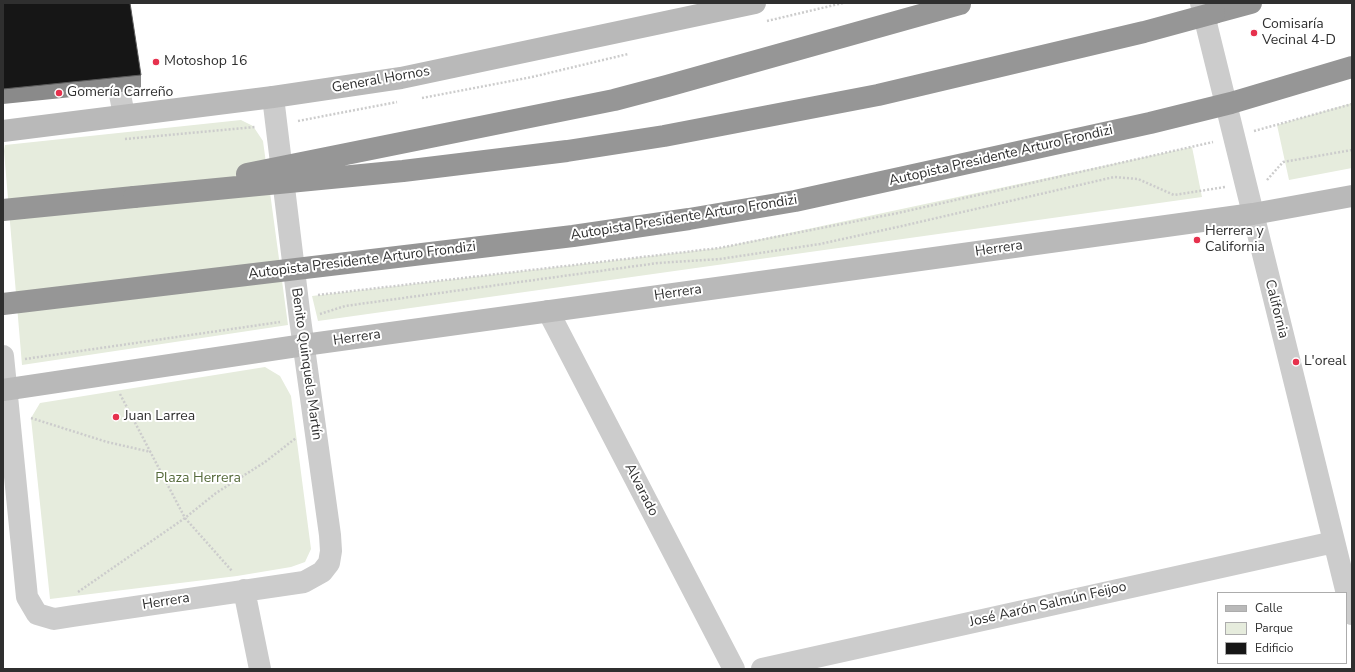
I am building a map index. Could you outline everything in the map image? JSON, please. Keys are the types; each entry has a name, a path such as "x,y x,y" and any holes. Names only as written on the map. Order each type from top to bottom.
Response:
{"highway":[{"path":"3,210 403,171 567,151 664,136 886,94 1144,32 1251,3"},
{"path":"134,197 614,100 962,4"},
{"name":"Autopista Presidente Arturo Frondizi","path":"3,304 573,236 795,201 1150,123 1231,103 1352,67"}],"street":[{"path":"102,3 124,115"},
{"name":"General Hornos","path":"3,131 273,97 401,78 755,3"},
{"name":"California","path":"1201,3 1346,592"},
{"name":"Benito Quinquela Martín","path":"273,97 300,319 330,535"},
{"name":"Herrera","path":"5,390 304,345 1253,214 1352,196"},
{"name":"Alvarado","path":"548,311 734,669"},
{"path":"3,359 5,390 11,422"},
{"name":"Herrera","path":"11,422 27,597 37,614 54,619 304,582 322,572 329,563 331,550 330,535"},
{"name":"José Aarón Salmún Feijoo","path":"762,669 1334,542"},
{"path":"244,590 260,669"},
{"name":"California","path":"1347,594 1352,614"}],"path":[{"path":"1234,137 1352,104"},
{"path":"3,359 300,319 346,306 658,263 720,259 820,244 1114,177 1138,178 1174,195 1266,181 1283,162 1352,150"},
{"path":"109,375 152,452 185,518 237,576 244,590"},
{"path":"11,422 31,418 107,442 152,452"},
{"path":"73,616 73,596 185,518 216,493 265,462 314,424"}],"green space":[{"path":"1352,103 1352,168 1289,180 1277,125"},
{"path":"241,120 253,126 263,141 288,325 22,365 4,151 5,145"},
{"path":"1192,147 1202,197 318,321 312,296 719,248"},
{"name":"Plaza Herrera","path":"265,367 280,376 291,396 311,549 305,562 291,567 237,576 50,599 31,418 40,403"}],"building":[{"path":"3,3 130,3 141,75 3,89"}],"place":[{"name":"Comisaría Vecinal 4-D","path":"1254,33"},
{"name":"Motoshop 16","path":"156,62"},
{"name":"Gomería Carreño","path":"59,93"},
{"name":"Herrera y California","path":"1197,240"},
{"name":"L'oreal","path":"1296,362"},
{"name":"Juan Larrea","path":"116,417"}]}
